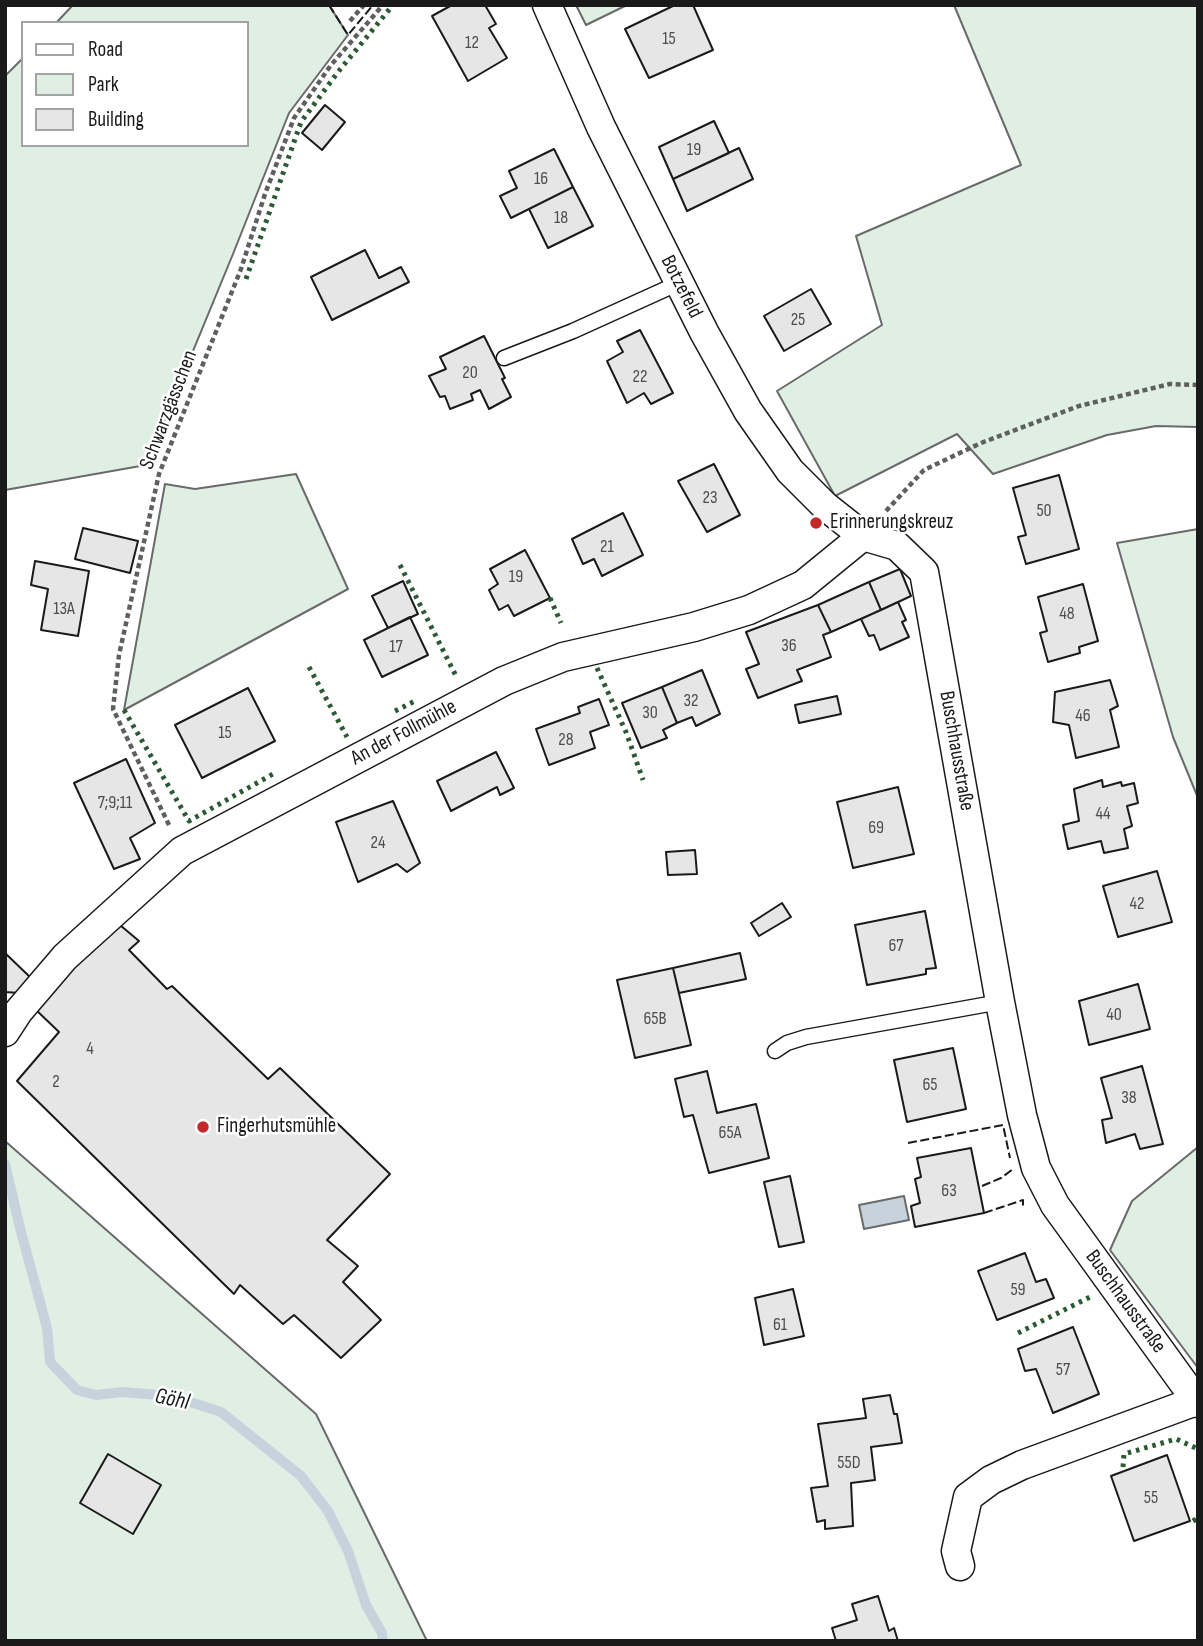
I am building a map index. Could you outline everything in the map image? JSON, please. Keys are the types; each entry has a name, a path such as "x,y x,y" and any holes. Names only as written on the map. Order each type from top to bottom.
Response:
{"street":[{"name":"Botzefeld","path":"547,5 601,127 679,283 748,411 790,471 825,506 863,536"},
{"name":"An der Follmühle","path":"5,1032 18,1012 65,957 182,851 504,681 563,657 694,627 749,610 771,600 803,585 863,536"},
{"name":"Buschhausstraße","path":"863,536 897,546 925,572 1000,1002 1022,1115 1036,1168 1055,1205 1197,1402 1021,1465 991,1480 968,1497 956,1551 960,1566"}],"lane":[{"path":"503,358 573,331 679,283"},
{"path":"775,1051 787,1043 806,1037 1000,1002"}],"path":[{"path":"350,21 364,5"},
{"name":"Schwarzgässchen","path":"182,851 113,709 119,655 159,474 241,269 265,194 295,118 331,65 383,5"},
{"path":"863,536 924,470 981,443 1079,406 1170,384 1198,385"}],"green space":[{"path":"73,5 329,5 348,35 289,113 146,465 5,490 5,76 21,60 21,147 248,147 248,21 58,21"},
{"path":"576,5 627,5 586,25"},
{"path":"954,5 1198,5 1198,427 1156,426 1107,435 993,474 957,434 835,496 777,391 882,325 856,236 1021,165"},
{"path":"296,474 348,589 124,710 165,484 195,489"},
{"path":"1198,529 1198,798 1173,737 1117,543"},
{"path":"5,1141 316,1414 427,1641 5,1641"},
{"path":"1198,1147 1198,1368 1110,1250 1132,1201"}],"shaded area":[{"path":"904,1196 909,1220 864,1229 859,1205"}],"building":[{"path":"452,5 485,5 496,24 489,28 507,58 468,81 432,16"},
{"path":"675,5 693,5 713,50 649,78 625,29"},
{"path":"325,105 345,122 322,150 302,133"},
{"path":"714,121 729,153 673,179 659,147"},
{"path":"739,148 753,179 687,211 673,179"},
{"path":"554,149 573,187 511,218 500,196 517,188 509,171"},
{"path":"573,187 593,226 548,248 529,209"},
{"path":"365,250 379,278 401,267 409,282 332,320 311,277"},
{"path":"811,289 831,324 784,351 764,316"},
{"path":"640,330 673,393 651,404 644,393 627,403 607,361 623,352 617,341"},
{"path":"484,336 505,378 502,379 511,397 489,409 480,390 471,394 473,400 450,409 445,396 440,397 429,376 446,369 440,357"},
{"path":"714,464 740,515 707,532 678,481"},
{"path":"1059,475 1079,549 1026,564 1018,537 1026,535 1013,488"},
{"path":"623,513 643,555 602,576 594,559 583,564 572,539"},
{"path":"83,528 138,541 130,573 75,559"},
{"path":"525,550 550,598 514,616 508,605 499,610 489,590 498,584 490,569"},
{"path":"35,561 89,571 78,636 41,630 48,589 31,585"},
{"path":"900,569 911,596 881,610 869,582"},
{"path":"403,581 418,614 388,628 372,596"},
{"path":"869,582 881,610 831,632 818,605"},
{"path":"1083,584 1098,641 1079,647 1080,653 1048,662 1040,633 1047,631 1038,597"},
{"path":"898,602 906,620 902,622 909,637 880,650 874,635 869,636 861,619"},
{"path":"818,605 831,632 823,635 831,657 797,670 802,681 758,698 746,669 759,664 746,632"},
{"path":"410,617 428,655 382,677 364,640"},
{"path":"702,670 720,714 696,726 692,717 677,723 662,687"},
{"path":"1110,680 1118,706 1110,710 1119,747 1076,758 1069,725 1053,722 1055,692"},
{"path":"662,687 677,723 663,730 667,738 641,748 622,703"},
{"path":"248,688 275,741 202,778 175,725"},
{"path":"837,696 841,714 799,723 795,705"},
{"path":"599,699 609,725 590,732 595,748 549,765 536,729 580,713 578,707"},
{"path":"496,752 514,788 500,795 497,787 451,811 437,781"},
{"path":"126,759 155,823 130,838 140,859 114,869 74,783"},
{"path":"1102,780 1103,787 1121,782 1122,786 1134,783 1138,803 1127,806 1132,826 1124,829 1128,848 1104,853 1101,841 1068,849 1063,825 1079,821 1074,789"},
{"path":"898,787 914,854 853,868 837,802"},
{"path":"393,801 420,863 407,872 397,864 358,882 336,822"},
{"path":"695,850 697,874 668,875 666,852"},
{"path":"1157,871 1172,922 1118,937 1103,886"},
{"path":"782,903 791,917 759,936 751,923"},
{"path":"925,911 936,968 926,969 926,974 867,985 855,925"},
{"name":"Fingerhutsmühle","path":"114,920 139,941 129,950 167,989 172,986 268,1079 280,1068 390,1174 327,1240 358,1266 343,1282 381,1320 341,1358 294,1315 283,1324 240,1285 234,1294 17,1081 59,1032 34,1008"},
{"path":"5,953 31,978 19,993 5,992"},
{"path":"740,953 746,979 679,993 673,968"},
{"path":"673,968 691,1045 635,1058 617,980"},
{"path":"1138,984 1150,1029 1089,1045 1079,1001"},
{"path":"953,1048 966,1109 907,1122 894,1060"},
{"path":"1142,1066 1163,1144 1140,1149 1135,1134 1106,1143 1102,1120 1112,1118 1101,1078"},
{"path":"707,1071 717,1113 756,1104 769,1158 709,1173 693,1115 684,1117 675,1079"},
{"path":"971,1148 984,1213 915,1227 911,1206 920,1203 915,1179 921,1177 917,1158"},
{"path":"790,1176 804,1242 779,1247 764,1182"},
{"path":"1025,1253 1036,1282 1046,1279 1054,1298 997,1320 978,1271"},
{"path":"793,1289 804,1336 764,1345 755,1298"},
{"path":"1073,1327 1099,1394 1053,1413 1036,1369 1025,1371 1018,1349"},
{"path":"890,1395 894,1414 897,1414 902,1443 871,1447 875,1480 851,1483 853,1526 825,1529 825,1520 817,1522 811,1488 828,1486 818,1424 866,1418 863,1399"},
{"path":"108,1454 161,1485 133,1534 80,1503"},
{"path":"1167,1455 1190,1521 1134,1541 1111,1476"},
{"path":"878,1596 889,1631 894,1628 898,1641 836,1641 832,1628 857,1620 852,1604"}],"waterway":[{"name":"Göhl","path":"5,1164 47,1328 50,1362 77,1390 96,1395 122,1392 172,1396 221,1412 301,1476 328,1511 348,1551 366,1605 382,1633 383,1641"}],"hedge":[{"path":"246,279 301,122 393,5"},
{"path":"400,565 457,678"},
{"path":"550,598 561,623"},
{"path":"309,667 347,737"},
{"path":"597,668 626,732 643,780"},
{"path":"395,711 415,701"},
{"path":"124,710 189,821 273,774"},
{"path":"1018,1333 1094,1295"},
{"path":"1123,1467 1124,1454 1176,1439 1198,1449"},
{"path":"1193,1521 1198,1518"}],"fence":[{"path":"329,5 348,35 373,5"},
{"path":"908,1143 1003,1125 1010,1158"},
{"path":"982,1186 1001,1178 1013,1169"},
{"path":"984,1213 1023,1200 1023,1206"}],"place":[{"name":"Erinnerungskreuz","path":"816,523"},
{"name":"Fingerhutsmühle","path":"203,1127"}]}
